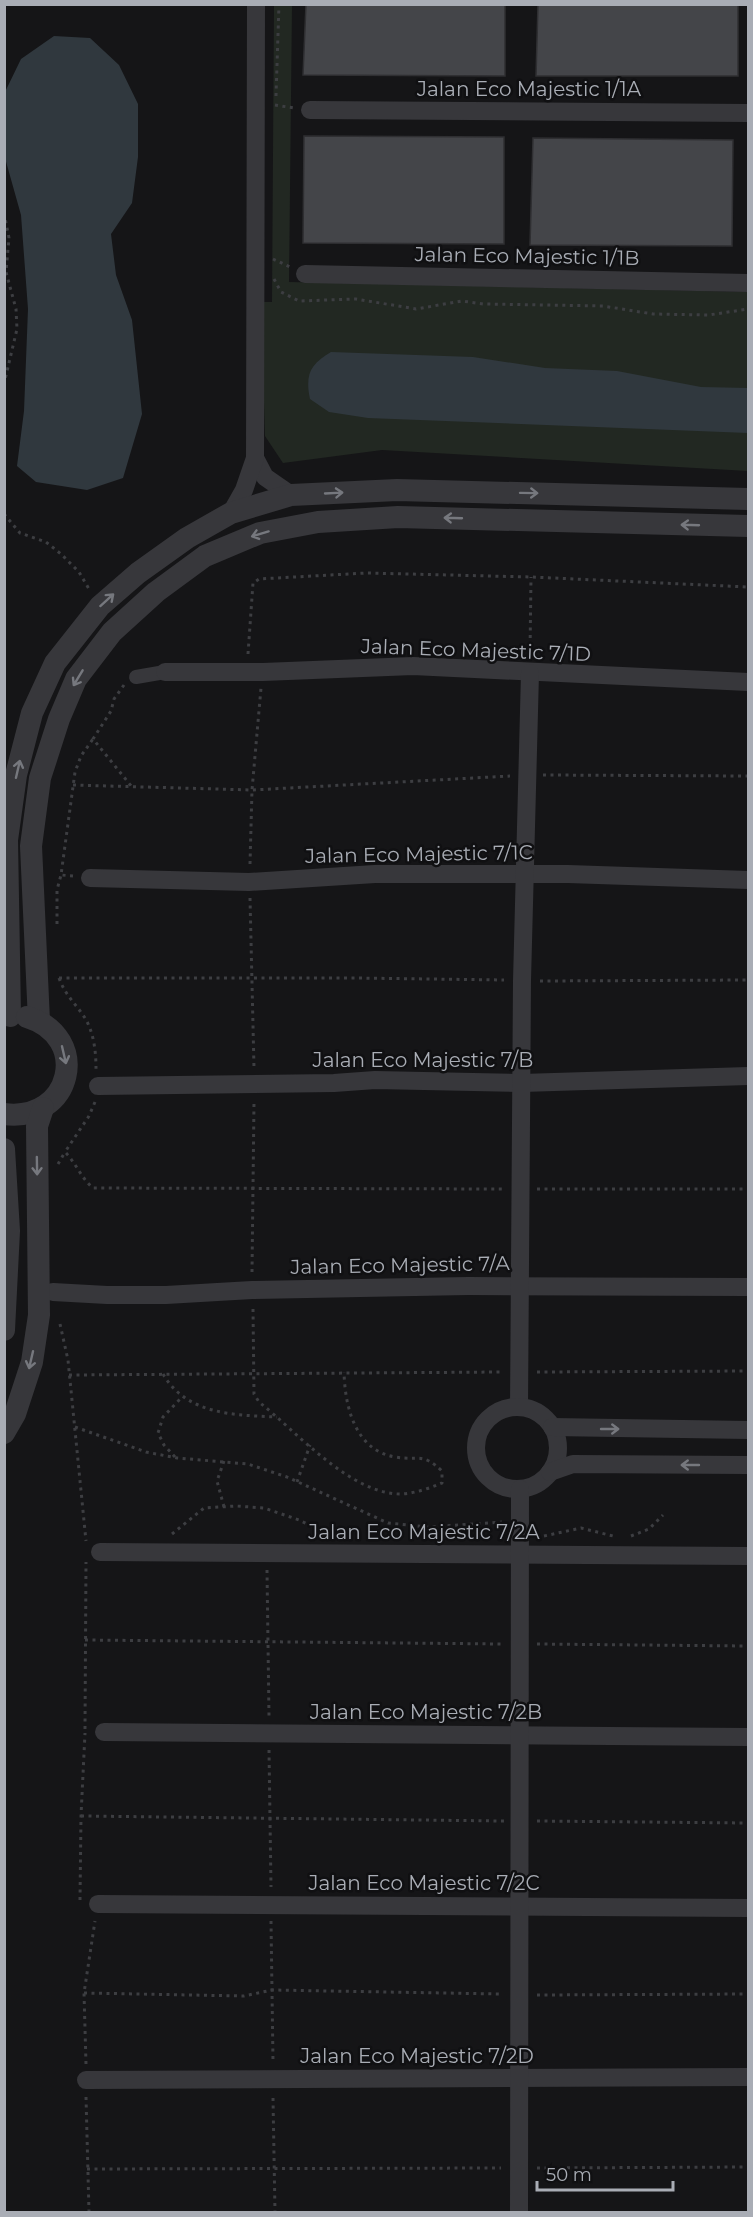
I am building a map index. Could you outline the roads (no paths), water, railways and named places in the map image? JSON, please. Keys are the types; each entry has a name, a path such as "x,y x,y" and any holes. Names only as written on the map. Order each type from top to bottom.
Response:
{"street":[{"path":"231,513 244,490 255,458 256,4"},
{"name":"Jalan Eco Majestic 1/1A","path":"310,110 748,113"},
{"name":"Jalan Eco Majestic 1/1B","path":"305,274 748,283"},
{"path":"255,458 265,477 291,495"},
{"path":"4,1114 29,1114 43,1108 55,1099 63,1086 67,1071 66,1056 61,1042 51,1029 25,1016 7,1017 7,840 16,775 32,713 54,663 100,606 138,573 187,538 231,513 291,495 397,490 748,499"},
{"path":"39,1021 31,846 40,778 58,719 76,679 112,632 156,592 205,556 260,533 318,522 387,517 748,526"},
{"name":"Jalan Eco Majestic 7/1D","path":"165,672 413,666 748,682"},
{"path":"136,677 165,672"},
{"path":"519,1407 522,981 530,673"},
{"name":"Jalan Eco Majestic 7/1C","path":"90,879 249,882 375,874 526,874 748,880"},
{"name":"Jalan Eco Majestic 7/B","path":"98,1086 334,1083 375,1080 522,1083 748,1076"},
{"path":"4,1433 15,1414 32,1362 39,1315 36,1126 43,1108"},
{"path":"4,1149 9,1231 4,1330"},
{"name":"Jalan Eco Majestic 7/A","path":"53,1292 166,1295 252,1290 521,1285 748,1287"},
{"path":"519,1407 538,1413 552,1427 558,1445 550,1472 542,1481 520,1489 494,1482 484,1473 478,1461 476,1448 478,1435 484,1423 494,1414 506,1408 519,1407"},
{"path":"552,1427 748,1430"},
{"path":"550,1472 573,1464 748,1465"},
{"path":"519,2212 520,1489"},
{"name":"Jalan Eco Majestic 7/2A","path":"93,1553 352,1554 519,1550 748,1556"},
{"name":"Jalan Eco Majestic 7/2B","path":"104,1732 748,1737"},
{"name":"Jalan Eco Majestic 7/2C","path":"98,1904 748,1908"},
{"name":"Jalan Eco Majestic 7/2D","path":"86,2080 748,2077"}]}
